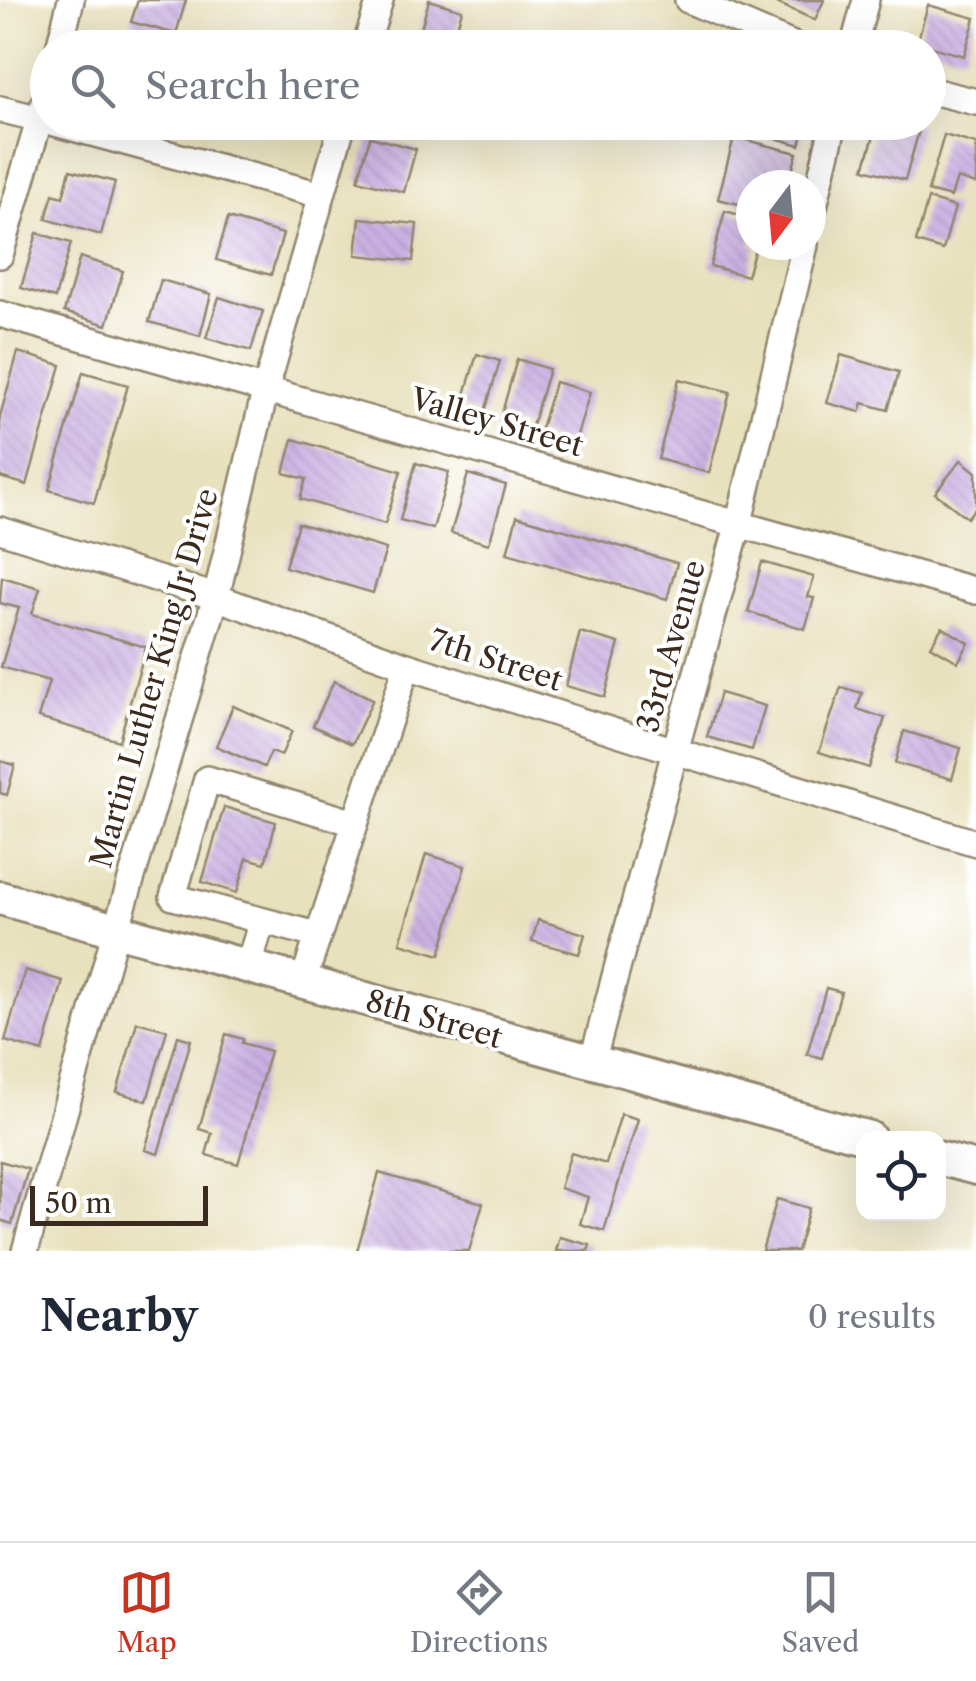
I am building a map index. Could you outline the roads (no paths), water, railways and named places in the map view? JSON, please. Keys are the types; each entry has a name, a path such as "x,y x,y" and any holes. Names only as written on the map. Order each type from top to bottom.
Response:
{"main road":[{"name":"8th Street","path":"0,898 856,1134"},
{"path":"946,1160 976,1168"}],"street":[{"path":"63,30 71,0"},
{"path":"371,30 380,0"},
{"path":"688,0 758,30"},
{"path":"857,30 866,0"},
{"path":"946,94 976,102"},
{"path":"0,108 30,116"},
{"path":"0,256 40,140"},
{"path":"117,140 321,195"},
{"name":"Martin Luther King Jr Drive","path":"25,1251 216,597 266,388 338,140"},
{"path":"823,170 830,140"},
{"name":"33rd Avenue","path":"592,1063 738,526 801,260"},
{"name":"Valley Street","path":"0,314 976,591"},
{"name":"7th Street","path":"0,530 216,597 407,666 675,752 976,843"},
{"path":"303,982 407,666"},
{"path":"164,767 355,823"},
{"path":"207,778 173,898 316,935"},
{"path":"134,869 177,881 194,876 215,796 307,822 316,812"},
{"path":"248,967 262,921"}]}
